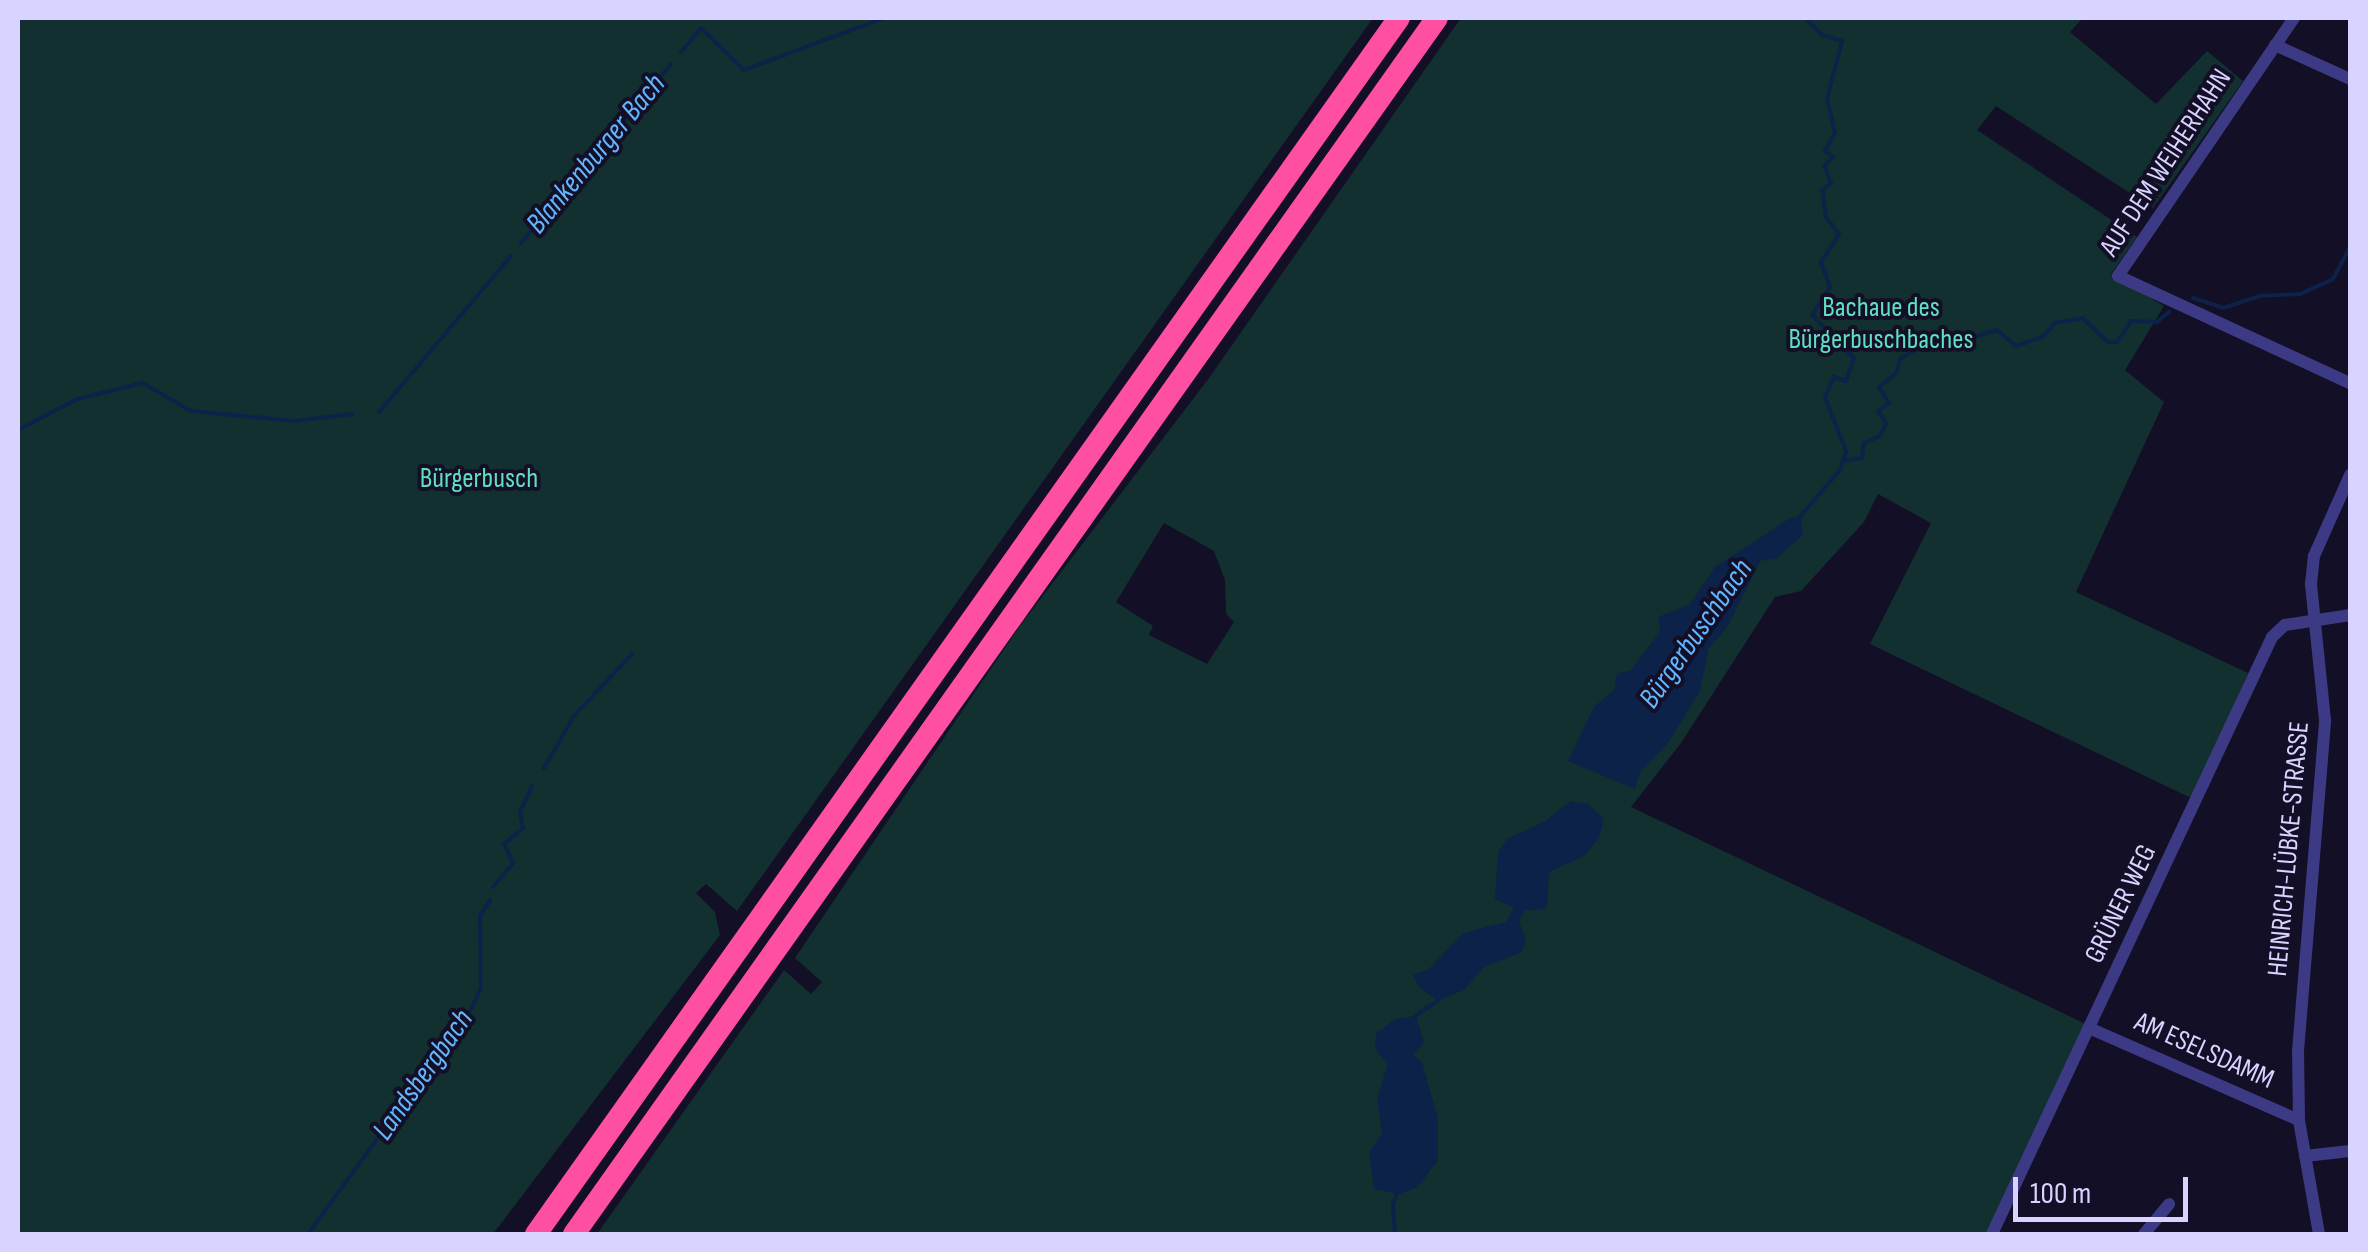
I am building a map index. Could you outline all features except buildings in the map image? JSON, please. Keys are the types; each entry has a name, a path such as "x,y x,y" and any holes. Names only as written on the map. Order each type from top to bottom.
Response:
{"highway":[{"path":"536,1234 1399,18"},
{"path":"574,1234 1438,18"}],"street":[{"name":"AUF DEM WEIHERHAHN","path":"2294,18 2118,276 2350,383"},
{"path":"2275,45 2350,79"},
{"name":"HEINRICH-LÜBKE-STRASSE","path":"2319,1234 2300,1120 2298,1050 2326,720 2315,618 2314,556 2350,475"},
{"path":"2315,618 2350,615"},
{"name":"GRÜNER WEG","path":"1992,1234 2272,638 2285,625 2315,618"},
{"name":"AM ESELSDAMM","path":"2089,1028 2300,1120"},
{"path":"2305,1156 2350,1152"},
{"path":"2144,1234 2169,1204"}],"green space":[{"name":"Bürgerbusch","path":"18,18 1373,18 737,911 706,884 696,893 715,912 720,935 493,1234 18,1234"},
{"name":"Bachaue des Bürgerbuschbaches","path":"1461,18 2083,18 2070,32 2156,104 2207,51 2243,81 2153,208 1996,106 1977,130 2137,237 2111,274 2164,306 2125,370 2164,402 2076,592 2248,673 2193,799 1870,644 1931,523 1878,494 1864,522 1801,591 1775,597 1681,743 1631,807 2088,1025 1987,1234 597,1234 784,970 811,994 822,982 795,958 1019,627 1209,378","holes":["1164,523 1214,551 1225,580 1226,614 1234,622 1207,664 1149,635 1153,626 1116,602"]}],"water":[{"path":"1792,517 1801,517 1803,535 1777,558 1760,561 1728,626 1709,648 1700,691 1668,743 1640,772 1635,789 1568,761 1594,707 1614,690 1617,673 1630,671 1660,632 1658,617 1690,604 1715,567"},
{"path":"1571,801 1588,804 1604,819 1599,838 1584,856 1549,872 1547,908 1524,911 1519,922 1526,939 1522,952 1483,968 1464,990 1438,1001 1419,987 1412,974 1428,970 1463,933 1506,922 1514,908 1495,899 1498,852 1508,838 1544,822"},
{"path":"1416,1016 1424,1043 1413,1055 1422,1062 1438,1119 1438,1160 1418,1187 1399,1194 1374,1189 1369,1152 1382,1134 1377,1098 1388,1064 1375,1049 1376,1034 1395,1019"}],"waterway":[{"name":"Blankenburger Bach","path":"681,52 701,28 744,70 884,18"},
{"name":"Bürgerbuschbach","path":"1798,519 1840,470 1846,451 1825,397 1834,377 1846,381 1854,358 1812,315 1830,287 1821,262 1839,234 1826,217 1822,190 1831,183 1824,166 1833,157 1825,151 1835,133 1827,99 1842,41 1822,35 1805,18"},
{"name":"Blankenburger Bach","path":"521,243 671,64"},
{"path":"2193,298 2223,308 2259,296 2300,294 2333,279 2350,247"},
{"name":"Blankenburger Bach","path":"379,412 511,256"},
{"path":"1843,461 1862,458 1864,443 1880,436 1886,423 1878,411 1889,403 1879,387 1896,373 1901,358 1920,347 1930,350 1997,330 2016,346 2042,337 2055,323 2083,318 2108,342 2117,342 2131,321 2157,322 2169,312"},
{"name":"Blankenburger Bach","path":"18,430 77,399 143,383 191,411 294,421 353,414"},
{"name":"Landsbergbach","path":"544,768 574,716 632,654"},
{"name":"Landsbergbach","path":"493,887 513,863 504,844 523,828 520,812 532,786"},
{"name":"Landsbergbach","path":"308,1234 472,1008 481,988 480,916 490,900"},
{"name":"Bürgerbuschbach","path":"1415,1016 1439,1000"},
{"name":"Bürgerbuschbach","path":"1395,1234 1393,1204 1399,1189"}]}
